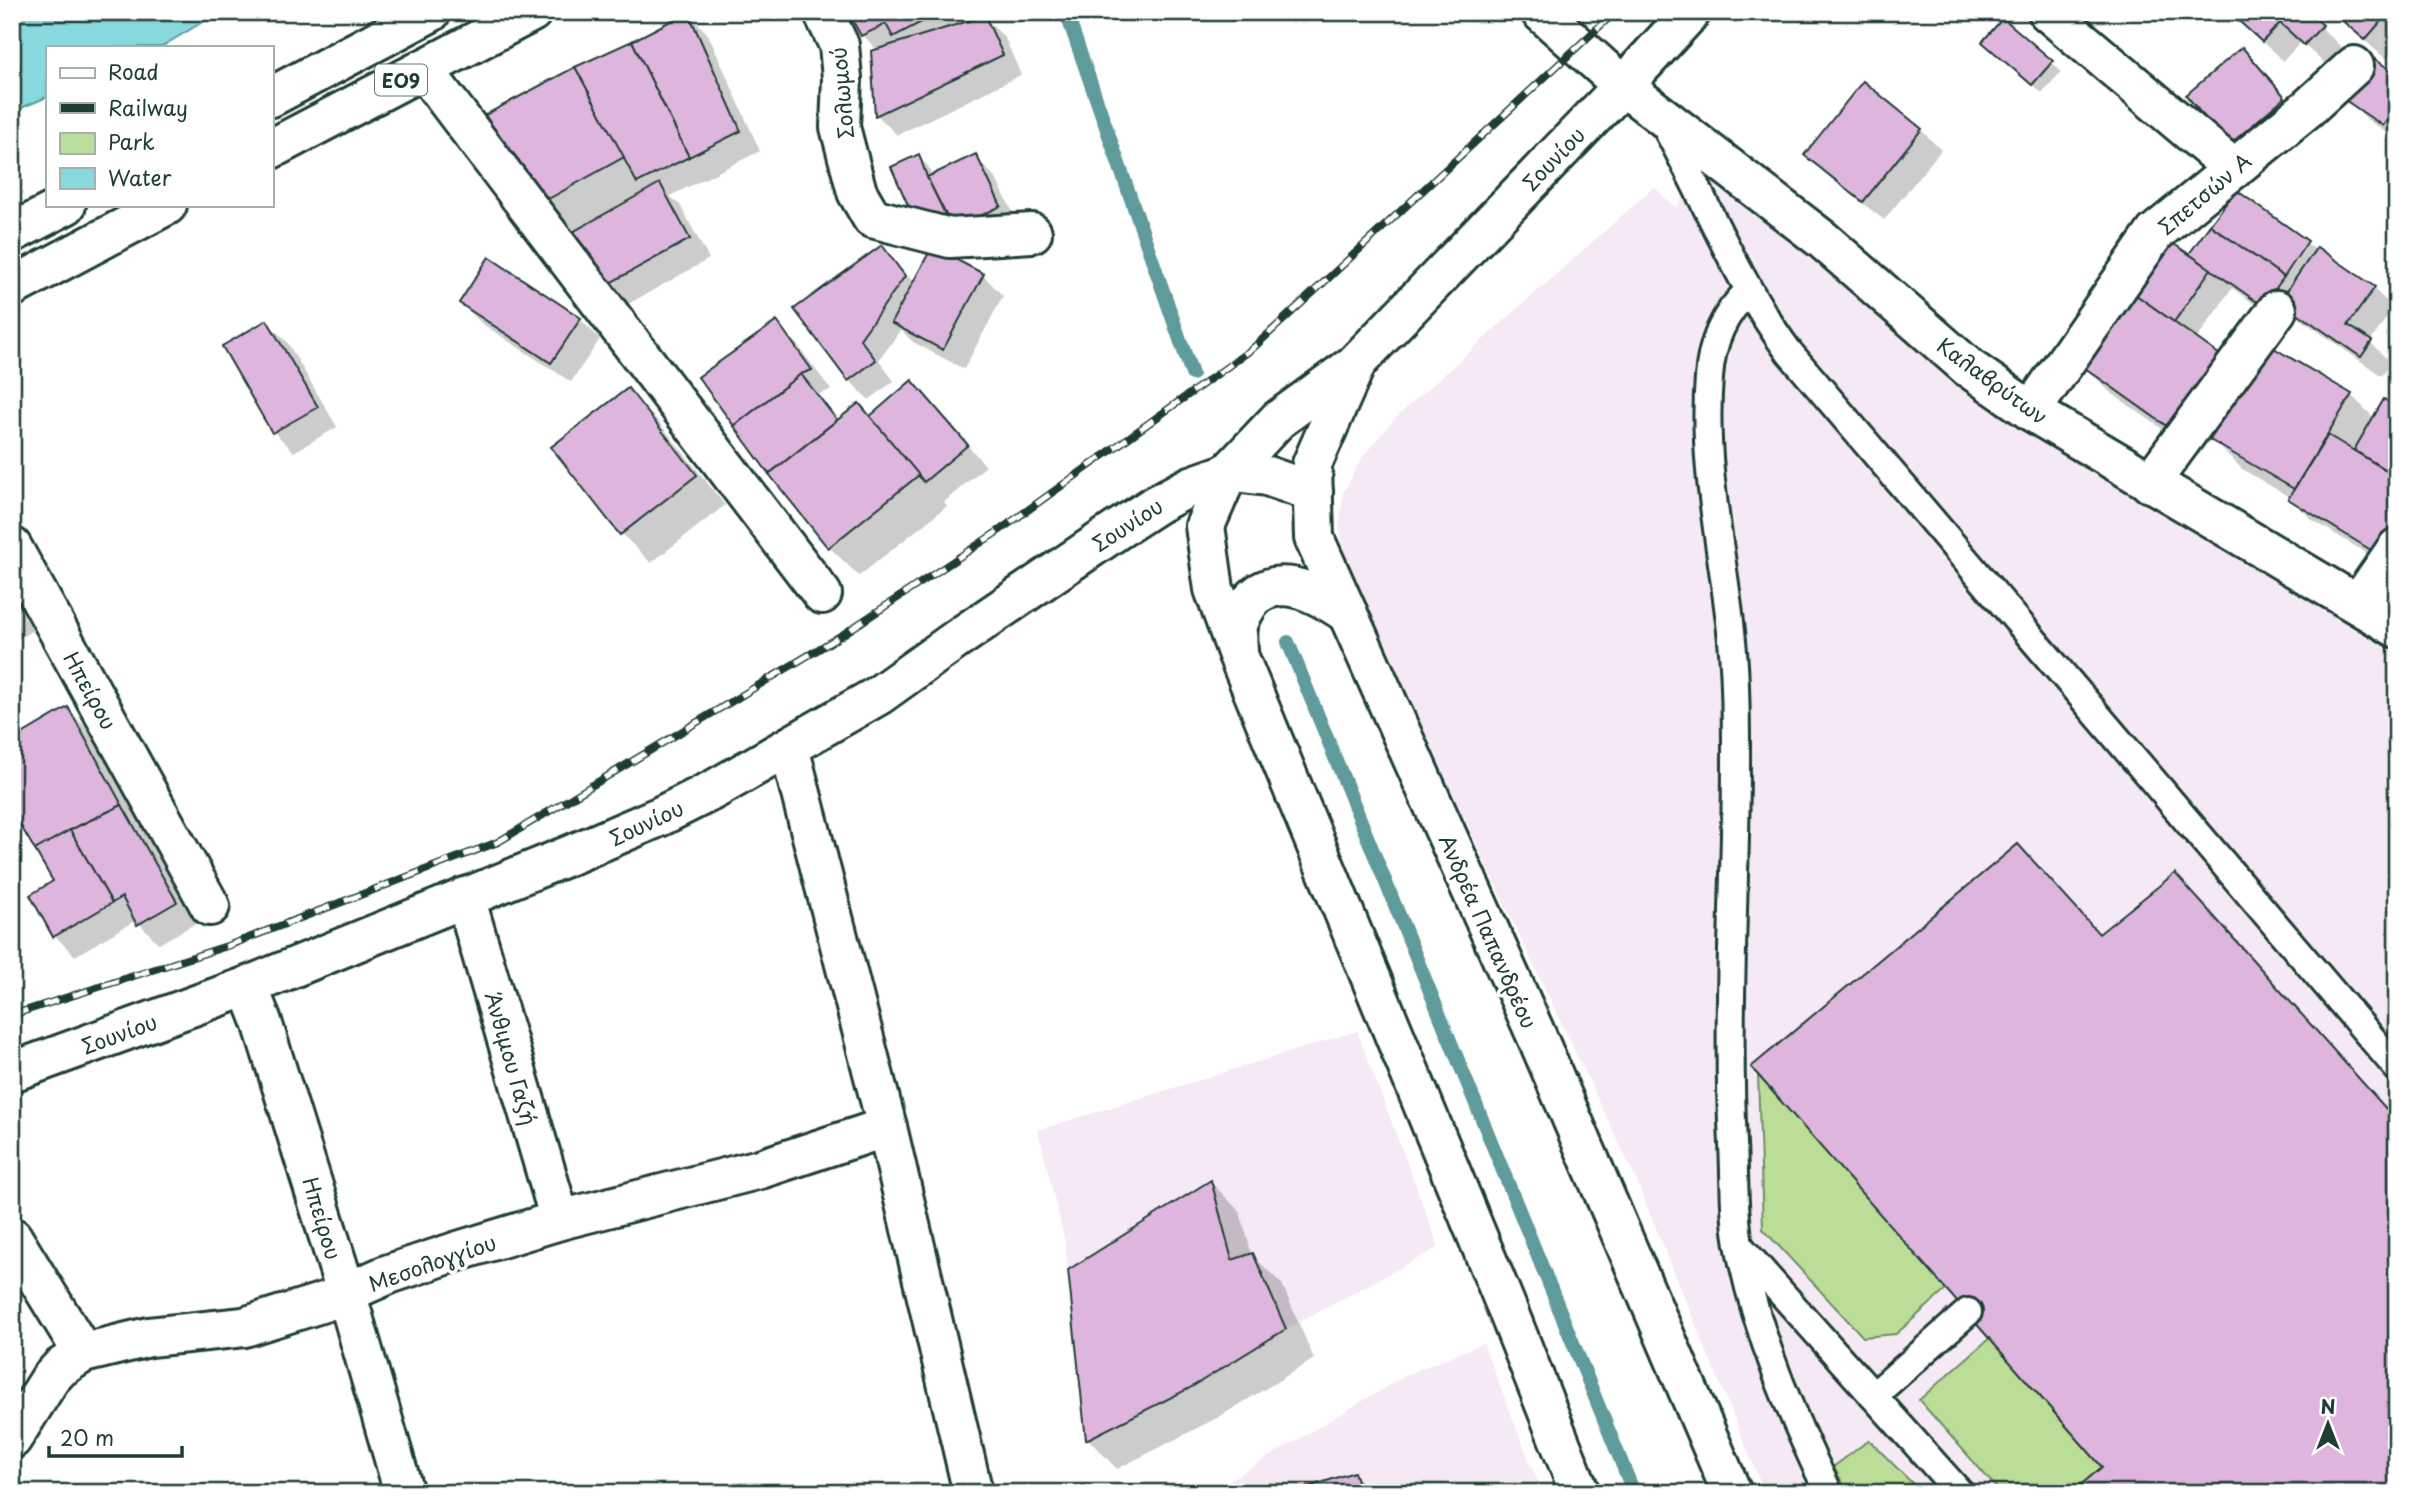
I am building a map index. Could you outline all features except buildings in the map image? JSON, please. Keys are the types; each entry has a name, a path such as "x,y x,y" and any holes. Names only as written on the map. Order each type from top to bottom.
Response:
{"street":[{"name":"ΕΟ9","path":"273,96 431,12"},
{"name":"ΕΟ9","path":"273,148 532,12"},
{"name":"Σολωμού","path":"823,12 839,44 842,78 840,127 857,192 872,218 950,238 1032,233"},
{"name":"Καλαβρύτων","path":"1541,12 1623,86 1823,240 1969,368 2031,411 2359,603 2397,628"},
{"name":"Σουνίου","path":"1228,472 1278,420 1356,364 1691,12"},
{"path":"2048,12 2234,169"},
{"name":"Σπετσών Α","path":"2031,411 2155,233 2308,108 2354,66"},
{"path":"423,69 822,594"},
{"path":"12,233 64,206"},
{"path":"12,287 165,206"},
{"path":"2150,483 2277,310"},
{"name":"Ανδρέα Παπανδρέου","path":"1356,364 1312,464 1314,538 1564,1099 1732,1493"},
{"path":"1228,472 1205,526 1214,589 1238,655 1580,1493"},
{"name":"Σουνίου","path":"12,1072 248,986 661,816 715,789 879,695 1157,503 1191,486 1228,472 1255,473 1313,492"},
{"name":"Ηπείρου","path":"12,547 210,906"},
{"path":"2359,603 2397,548"},
{"path":"1238,655 1238,623 1254,597 1269,588 1286,585 1319,594 1349,614"},
{"path":"789,747 887,1127 973,1493"},
{"name":"Άνθιμου Γαζή","path":"464,897 560,1220"},
{"name":"Ηπείρου","path":"248,986 262,1022 346,1292 401,1492"},
{"name":"Μεσολογγίου","path":"12,1439 50,1380 60,1368 83,1353 149,1337 244,1327 327,1301 389,1274 455,1252 560,1220 760,1169 887,1127"},
{"path":"12,1237 83,1353"}],"lane":[{"path":"1656,110 1695,181 1749,291 1779,339 2397,1068"},
{"path":"1749,291 1727,314 1715,343 1710,367 1707,419 1709,463 1735,684 1730,1081 1739,1246 1756,1311 1792,1413 1829,1493"},
{"path":"1739,1246 1960,1493"},
{"path":"1872,1396 1968,1312"}],"shaded area":[{"path":"1708,163 2397,652 2397,1493 1765,1493 1631,1168 1499,893 1349,568 1339,528 1343,493 1362,458 1394,419 1654,187 1676,208"},
{"path":"1357,1031 1439,1247 1286,1329 1189,1388 1086,1440 1065,1242 1038,1130"},
{"path":"1483,1343 1542,1493 1208,1493 1408,1374"}],"green space":[{"path":"1758,1075 1947,1289 1896,1334 1863,1337 1763,1229"},
{"path":"1991,1337 2102,1467 2071,1493 2001,1493 1919,1400"},
{"path":"1869,1440 1922,1493 1849,1493 1833,1467"}],"water":[{"path":"12,12 219,12 163,46 46,46 46,97 12,112"}],"waterway":[{"path":"1066,12 1192,374"},
{"path":"1288,642 1634,1493"}],"railway":[{"path":"12,1015 230,945 498,842 842,635 1000,530 1252,349 1615,12"}]}
